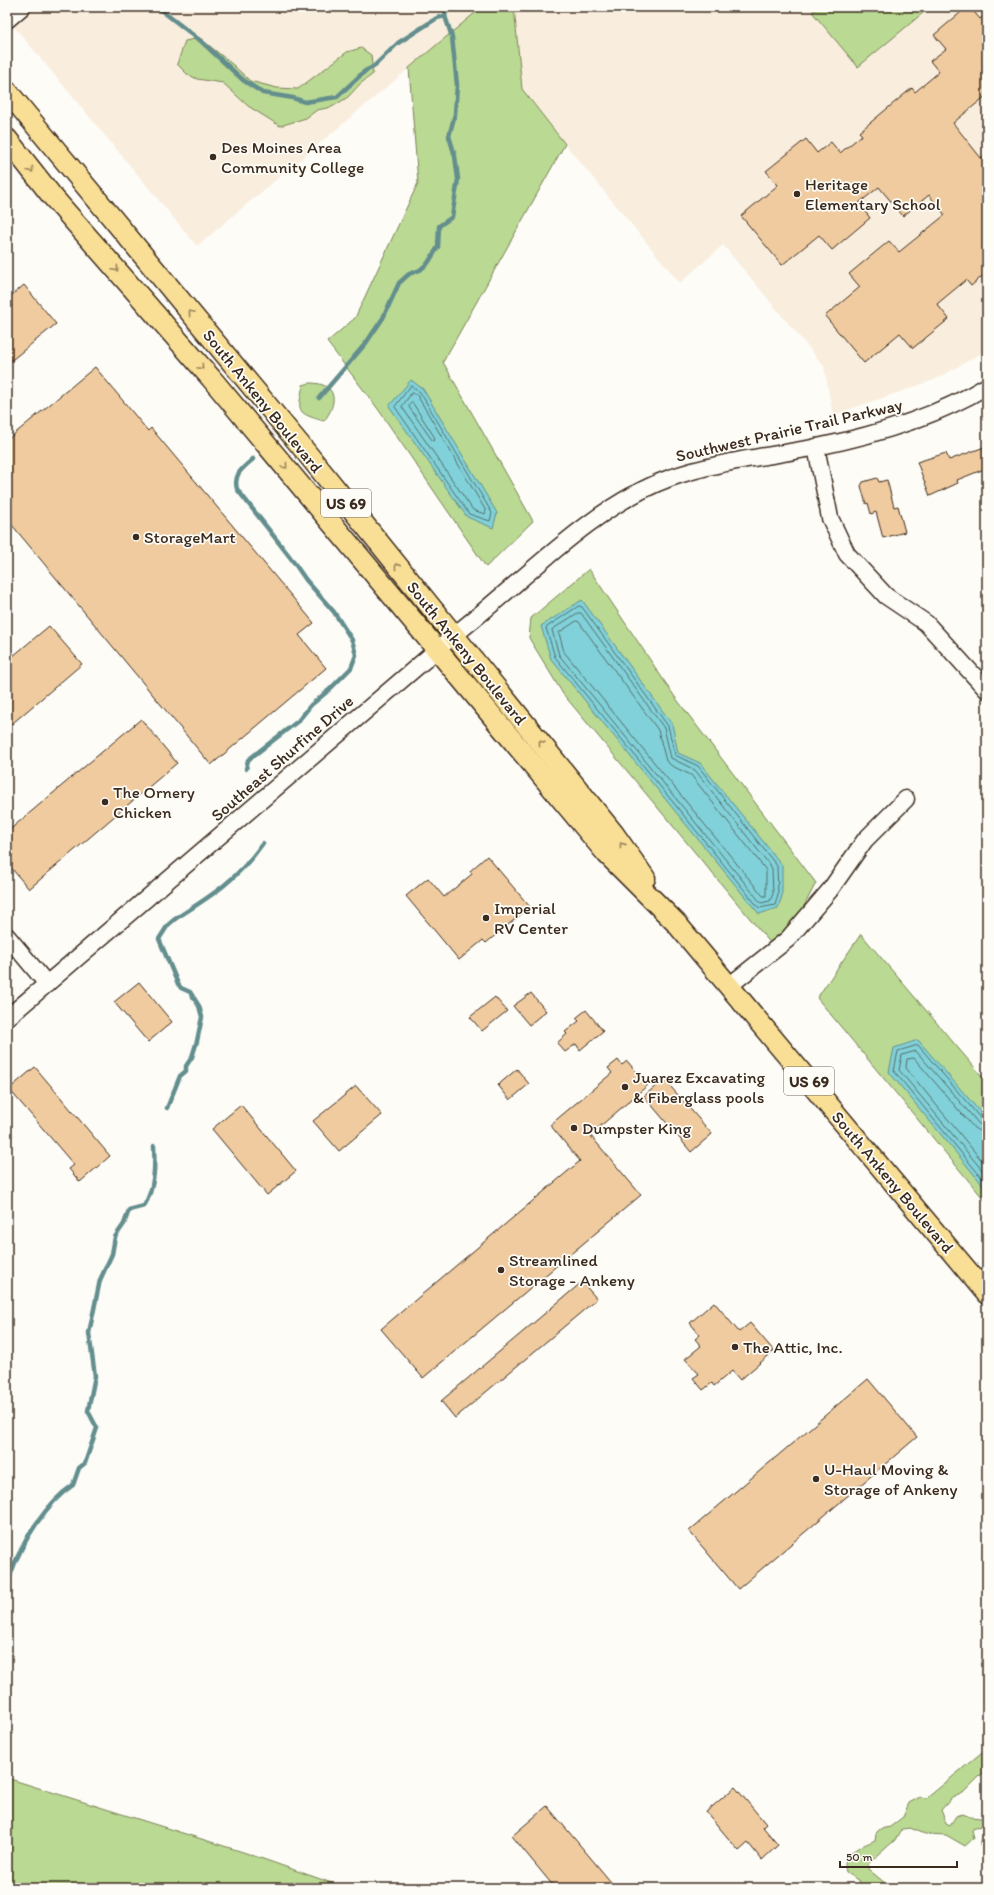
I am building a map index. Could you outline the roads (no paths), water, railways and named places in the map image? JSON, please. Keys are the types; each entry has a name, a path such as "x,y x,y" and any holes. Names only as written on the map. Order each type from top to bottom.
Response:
{"main road":[{"name":"South Ankeny Boulevard","path":"7,91 296,440 614,834 676,923"},
{"name":"South Ankeny Boulevard","path":"7,139 57,202 216,384 607,854 676,923 987,1294"}],"street":[{"path":"7,20 22,7"},
{"name":"Southwest Prairie Trail Parkway","path":"453,636 485,612 585,527 632,496 669,479 715,464 816,447 872,434 925,417 987,386"},
{"path":"816,447 830,518 847,554 886,596 926,623 987,690"},
{"name":"Southeast Shurfine Drive","path":"7,1018 453,636"},
{"path":"729,986 788,938 830,890 865,840 906,799"},
{"path":"7,936 47,984"}],"water":[{"path":"411,380 423,389 497,513 493,528 467,517 389,406"},
{"path":"582,600 672,724 678,753 700,763 782,865 782,896 778,908 759,914 551,659 541,626"},
{"path":"918,1040 987,1120 987,1190 889,1072 894,1048"}],"waterway":[{"path":"157,7 202,42 243,80 263,93 293,98 305,102 337,97 365,71 373,67 398,43 437,18 445,16"},
{"path":"319,398 366,343 383,318 399,283 409,274 420,270 428,263 438,247 439,226 452,217 458,179 455,156 449,136 455,114 457,85 452,37 445,16 447,7"},
{"path":"246,769 248,760 298,721 311,705 329,690 351,668 356,655 352,640 334,612 306,580 237,489 236,479 238,475 242,468 253,459"},
{"path":"167,1108 180,1076 186,1071 186,1066 192,1057 202,1017 199,1006 190,992 181,988 178,984 159,939 168,925 175,919 213,894 234,877 263,843"},
{"path":"7,1591 11,1573 28,1536 53,1502 73,1485 79,1468 85,1463 97,1428 88,1411 95,1376 89,1333 100,1280 112,1254 115,1237 124,1224 129,1210 144,1206 148,1199 154,1169 154,1146"}],"place":[{"name":"Des Moines Area Community College","path":"213,157"},
{"name":"Heritage Elementary School","path":"797,194"},
{"name":"StorageMart","path":"136,537"},
{"name":"The Ornery Chicken","path":"105,802"},
{"name":"Imperial RV Center","path":"486,918"},
{"name":"Juarez Excavating & Fiberglass pools","path":"625,1087"},
{"name":"Dumpster King","path":"574,1128"},
{"name":"Streamlined Storage - Ankeny","path":"501,1270"},
{"name":"The Attic, Inc.","path":"735,1347"},
{"name":"U-Haul Moving & Storage of Ankeny","path":"816,1479"}]}
